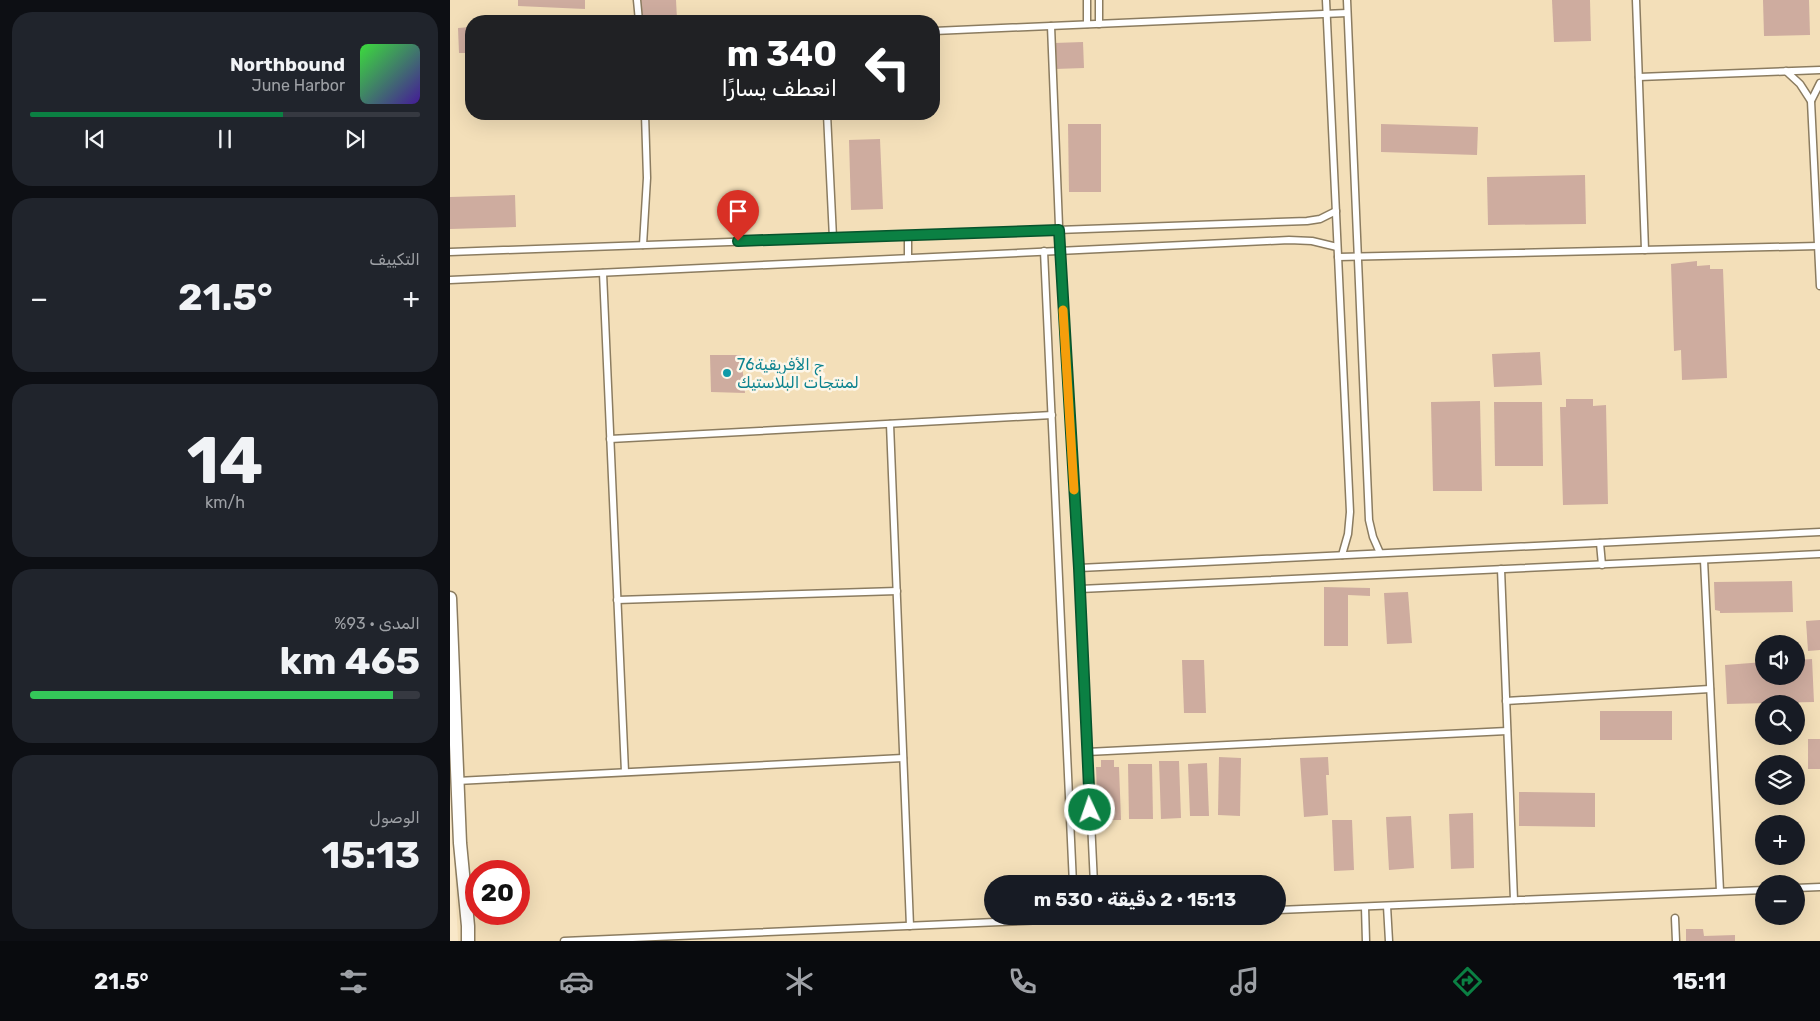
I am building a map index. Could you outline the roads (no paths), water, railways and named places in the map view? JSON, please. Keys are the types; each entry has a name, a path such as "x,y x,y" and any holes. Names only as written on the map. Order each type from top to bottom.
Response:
{"street":[{"path":"450,598 457,781 455,841 468,926 468,941"}],"lane":[{"path":"637,0 638,15"},
{"path":"1086,0 1087,24"},
{"path":"1099,0 1099,24"},
{"path":"1326,0 1350,512 1348,534 1342,555"},
{"path":"1346,0 1369,520 1373,537 1380,553"},
{"path":"1636,0 1645,250"},
{"path":"940,31 1347,12"},
{"path":"1050,26 1060,251 1079,568 1094,875"},
{"path":"1639,77 1820,70"},
{"path":"1786,71 1800,84 1811,101"},
{"path":"1820,83 1811,101 1820,286"},
{"path":"643,245 647,178 645,120"},
{"path":"827,120 833,238"},
{"path":"450,252 1307,221 1320,219 1336,211"},
{"path":"908,235 908,258"},
{"path":"450,280 1289,240 1312,241 1338,246"},
{"path":"1338,257 1818,246"},
{"path":"1044,251 1073,875"},
{"path":"603,272 625,772"},
{"path":"610,439 1052,415"},
{"path":"890,424 910,926"},
{"path":"1079,568 1820,532"},
{"path":"1600,542 1602,565"},
{"path":"1080,589 1820,554"},
{"path":"1704,560 1720,891"},
{"path":"1501,569 1514,900"},
{"path":"617,600 897,591"},
{"path":"1506,700 1710,689"},
{"path":"1087,752 1507,731"},
{"path":"457,781 903,758"},
{"path":"1805,888 1820,887"},
{"path":"1286,910 1755,890"},
{"path":"1365,906 1366,941"},
{"path":"1387,906 1389,941"},
{"path":"1675,918 1676,941"},
{"path":"564,941 984,922"}],"place":[{"name":"76ج الأفريقية لمنتجات البلاستيك","path":"727,373"}]}
